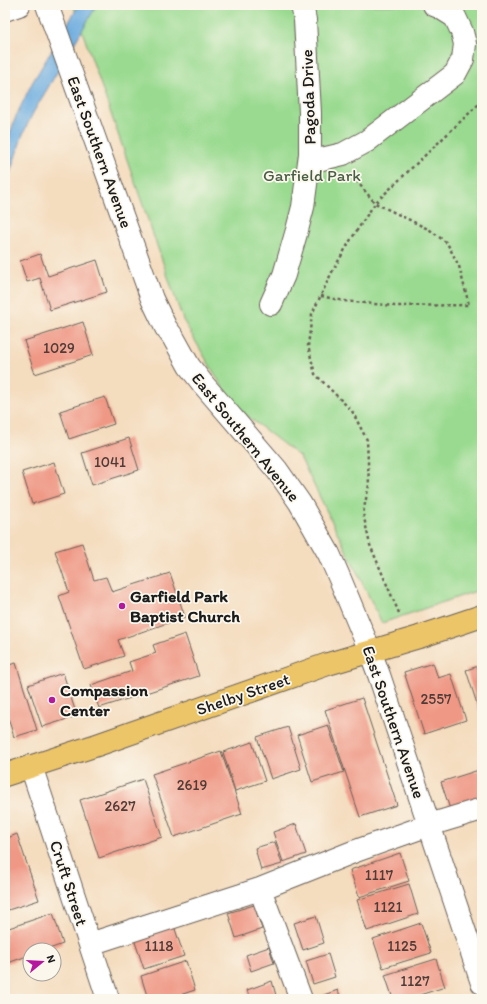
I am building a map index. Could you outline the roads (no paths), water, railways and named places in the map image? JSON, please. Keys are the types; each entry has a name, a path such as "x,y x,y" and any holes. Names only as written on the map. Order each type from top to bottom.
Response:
{"main road":[{"name":"Shelby Street","path":"5,775 91,747 328,664 419,637 482,616"}],"street":[{"path":"5,10 19,5"},
{"name":"Pagoda Drive","path":"271,304 284,275 298,230 303,207 309,162 310,113 305,20 302,5"},
{"path":"309,162 343,154 367,141 455,74 463,59 465,44 462,32 455,17 434,5"},
{"name":"East Southern Avenue","path":"50,13 152,299 166,328 173,337 189,366 202,384 277,470 300,502 329,554 370,651 482,983"},
{"name":"Cruft Street","path":"30,766 108,999"},
{"path":"90,944 260,889 352,852 429,825 482,809"},
{"path":"260,889 301,999"}],"water":[{"path":"79,5 97,5 33,113 23,134 5,188 5,148 16,116 32,83"}],"place":[{"name":"Garfield Park Baptist Church","path":"122,606"},
{"name":"Compassion Center","path":"52,700"}],"park label":[{"name":"Garfield Park","path":"312,175"}]}
